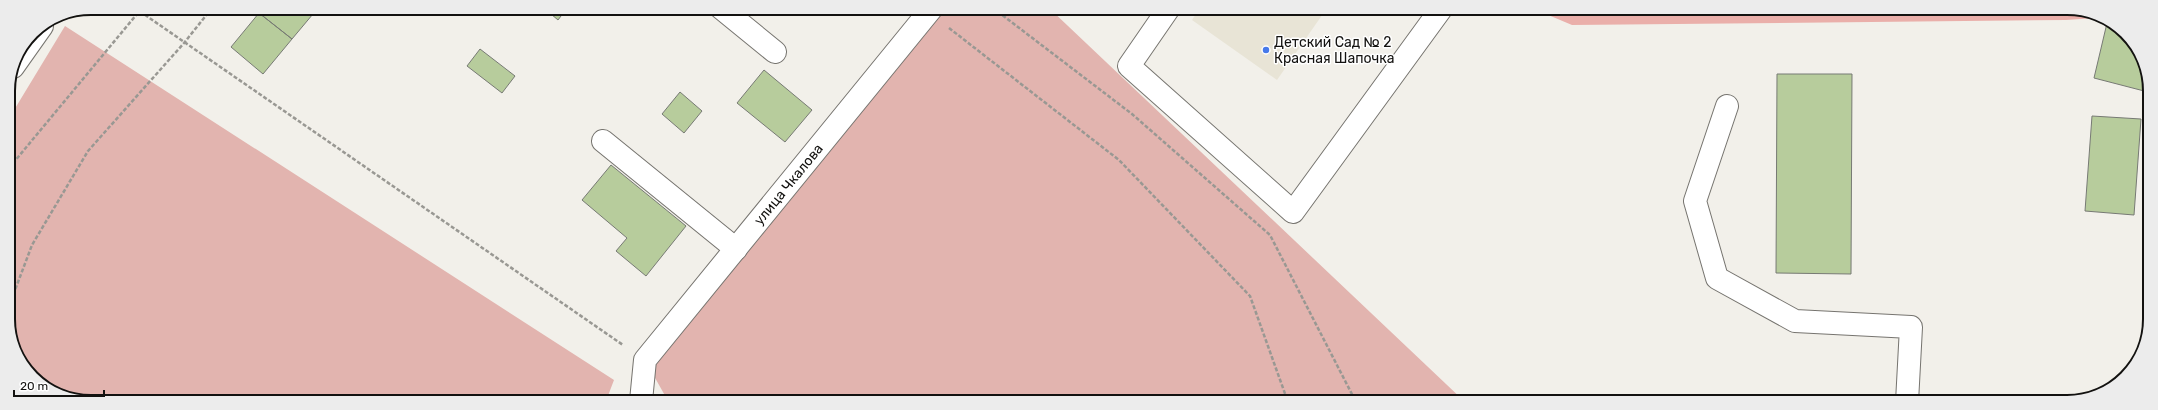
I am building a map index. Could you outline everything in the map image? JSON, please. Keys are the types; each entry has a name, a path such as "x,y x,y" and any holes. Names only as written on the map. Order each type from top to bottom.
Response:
{"street":[{"path":"730,15 775,52"},
{"name":"улица Чкалова","path":"645,360 927,15"},
{"path":"1164,15 1129,66 1293,212 1437,15"},
{"path":"1727,106 1695,201 1717,278 1795,321 1911,327 1907,395"},
{"path":"603,141 736,249"},
{"path":"642,395 645,360"}],"path":[{"path":"15,160 136,15"},
{"path":"145,15 645,360"},
{"path":"15,290 32,245 88,151 185,42 206,15"},
{"path":"935,15 1119,160 1250,296 1285,395"},
{"path":"1002,15 1132,114 1270,235 1352,395"}],"shaded area":[{"path":"927,15 1056,15 1458,395 665,395 645,360"},
{"name":"Детский Сад № 2 Красная Шапочка","path":"1195,15 1322,15 1277,80 1192,20"},
{"path":"1548,15 2067,15 2089,18 2066,20 1572,25"},
{"path":"65,26 614,380 608,395 91,395 76,394 57,387 34,369 25,357 16,334 15,108"}],"building":[{"path":"257,15 262,15 292,39 263,74 231,47"},
{"path":"262,15 312,15 292,39"},
{"path":"552,15 562,15 558,20"},
{"path":"2106,26 2121,37 2135,57 2142,76 2143,91 2094,78"},
{"path":"480,49 515,76 502,93 467,66"},
{"path":"764,70 812,110 785,142 737,103"},
{"path":"1777,74 1852,74 1851,274 1776,273"},
{"path":"680,92 702,111 684,133 662,114"},
{"path":"2092,116 2141,119 2134,215 2085,211"},
{"path":"611,165 686,226 646,276 616,251 627,238 582,200"}],"place":[{"name":"Детский Сад № 2 Красная Шапочка","path":"1266,50"}]}
